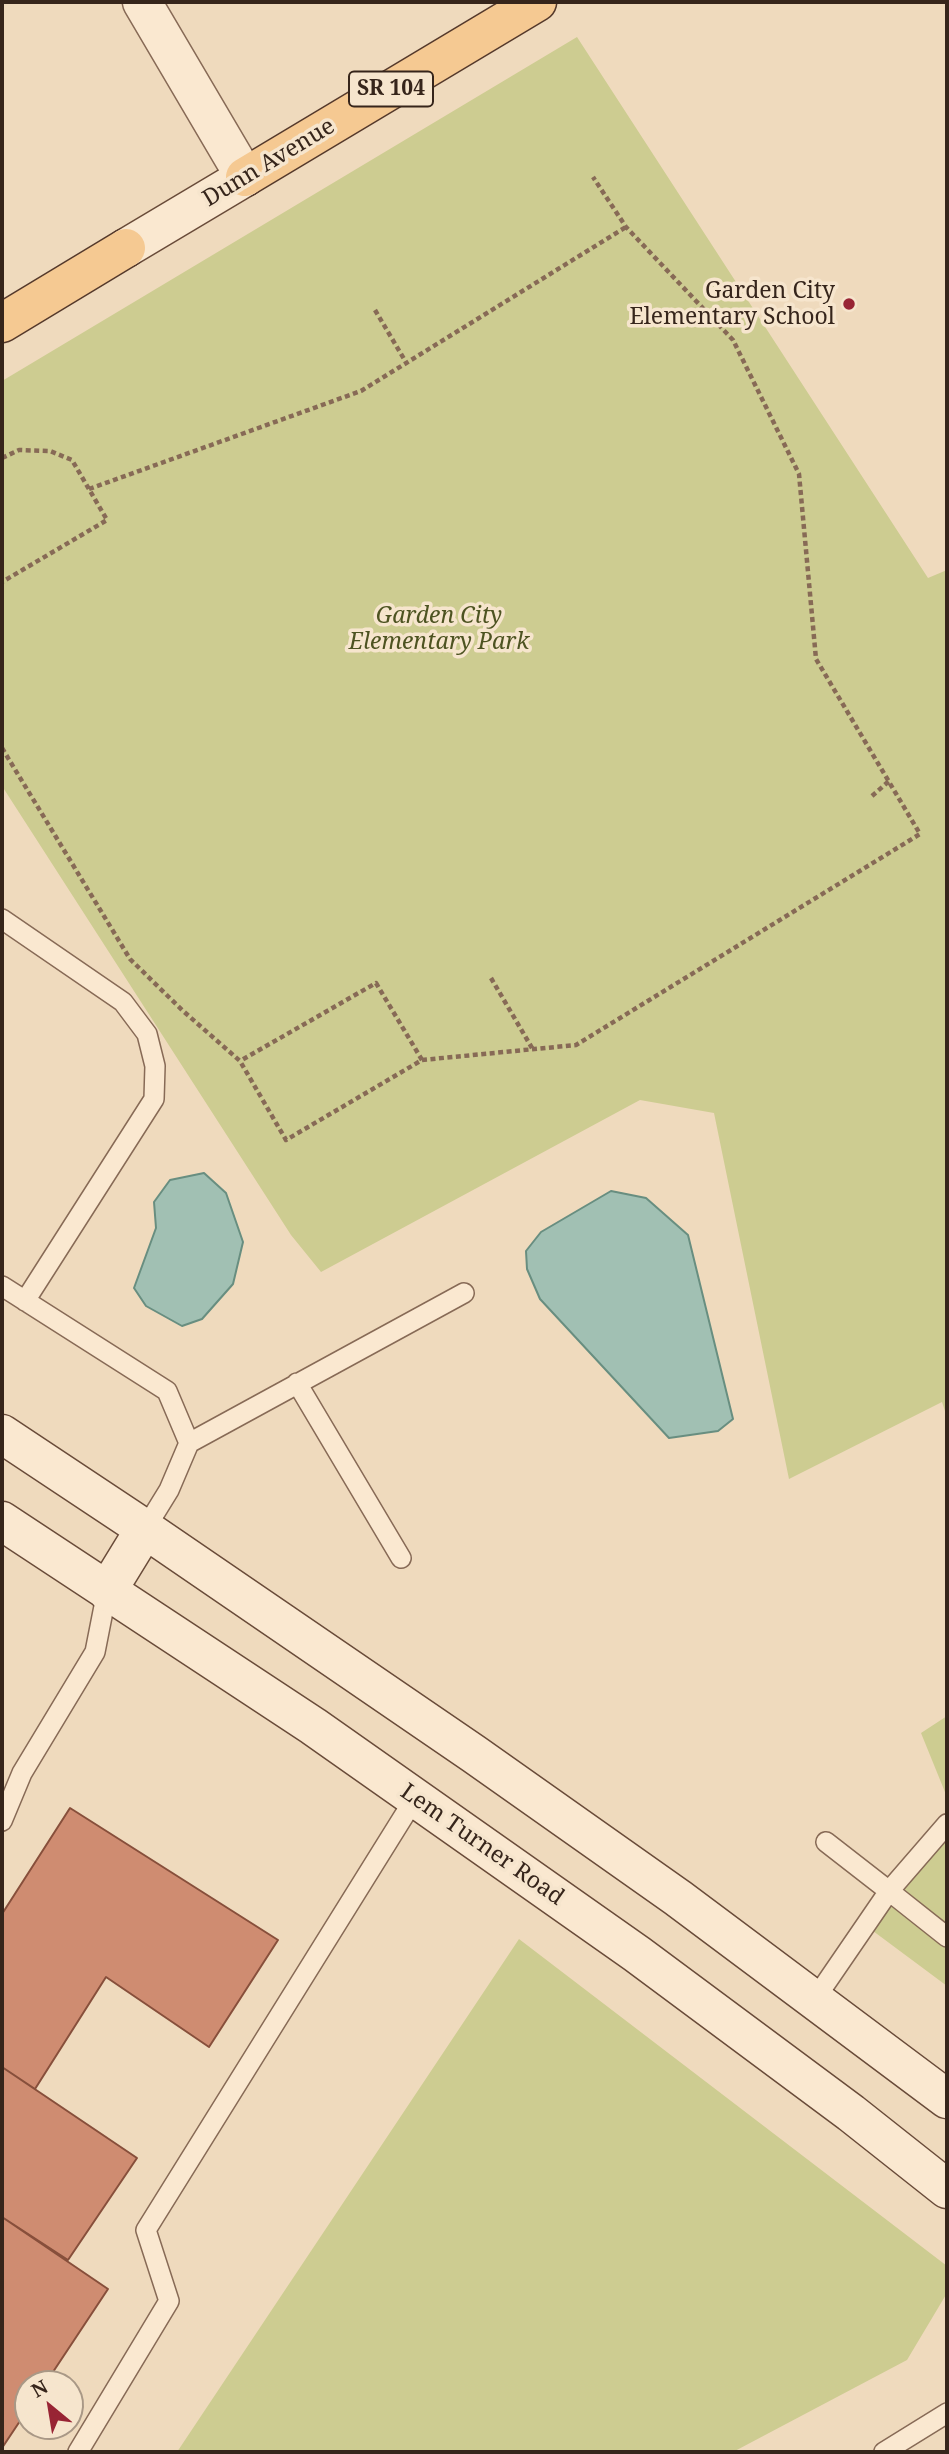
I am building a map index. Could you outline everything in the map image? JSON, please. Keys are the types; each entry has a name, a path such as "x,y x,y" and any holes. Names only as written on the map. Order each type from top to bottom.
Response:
{"main road":[{"path":"142,2 246,177"},
{"name":"Dunn Avenue","path":"2,323 537,2"},
{"path":"2,1434 463,1746 678,1898 947,2099"},
{"name":"Lem Turner Road","path":"2,1521 313,1726 637,1954 851,2113 947,2189"},
{"path":"107,1591 145,1529"}],"lane":[{"path":"2,919 124,1002 147,1034 155,1066 153,1099 25,1301"},
{"path":"2,1286 167,1391 189,1443"},
{"path":"145,1529 169,1490 189,1443 464,1293"},
{"path":"297,1383 401,1558"},
{"path":"2,1821 22,1773 95,1652 107,1591"},
{"path":"78,2452 169,2301 146,2230 415,1798"},
{"path":"815,1999 889,1891 947,1824"},
{"path":"826,1842 947,1937"},
{"path":"884,2452 947,2413"}],"path":[{"path":"2,748 131,959 182,1010 240,1061 286,1140 422,1060 576,1045 920,834 816,659 799,474 733,340 626,227 593,177"},
{"path":"89,489 361,391 626,227"},
{"path":"375,310 407,364"},
{"path":"2,458 19,450 50,451 72,460 107,520 2,582"},
{"path":"872,796 889,780"},
{"path":"491,978 532,1048"},
{"path":"240,1061 376,983 422,1060"}],"green space":[{"name":"Garden City Elementary Park","path":"577,37 928,578 947,570 947,1417 942,1402 789,1479 714,1113 640,1100 321,1272 291,1235 2,786 2,381"},
{"path":"947,1716 947,1797 921,1733"},
{"path":"947,1840 947,1986 869,1928"},
{"path":"519,1939 947,2266 947,2293 907,2360 733,2452 177,2452"}],"shaded area":[{"path":"204,1173 226,1193 243,1242 233,1284 202,1319 182,1326 146,1306 134,1288 156,1228 154,1202 170,1180"},
{"path":"611,1191 646,1198 688,1235 733,1419 718,1431 669,1438 540,1299 527,1269 526,1251 541,1232"}],"building":[{"path":"70,1808 278,1940 209,2047 106,1977 35,2089 2,2067 2,1914"},
{"path":"2,2067 137,2158 68,2260 2,2217"},
{"path":"2,2217 108,2289 54,2370 14,2370 14,2430 2,2448"}],"place":[{"name":"Garden City Elementary School","path":"849,304"}]}
